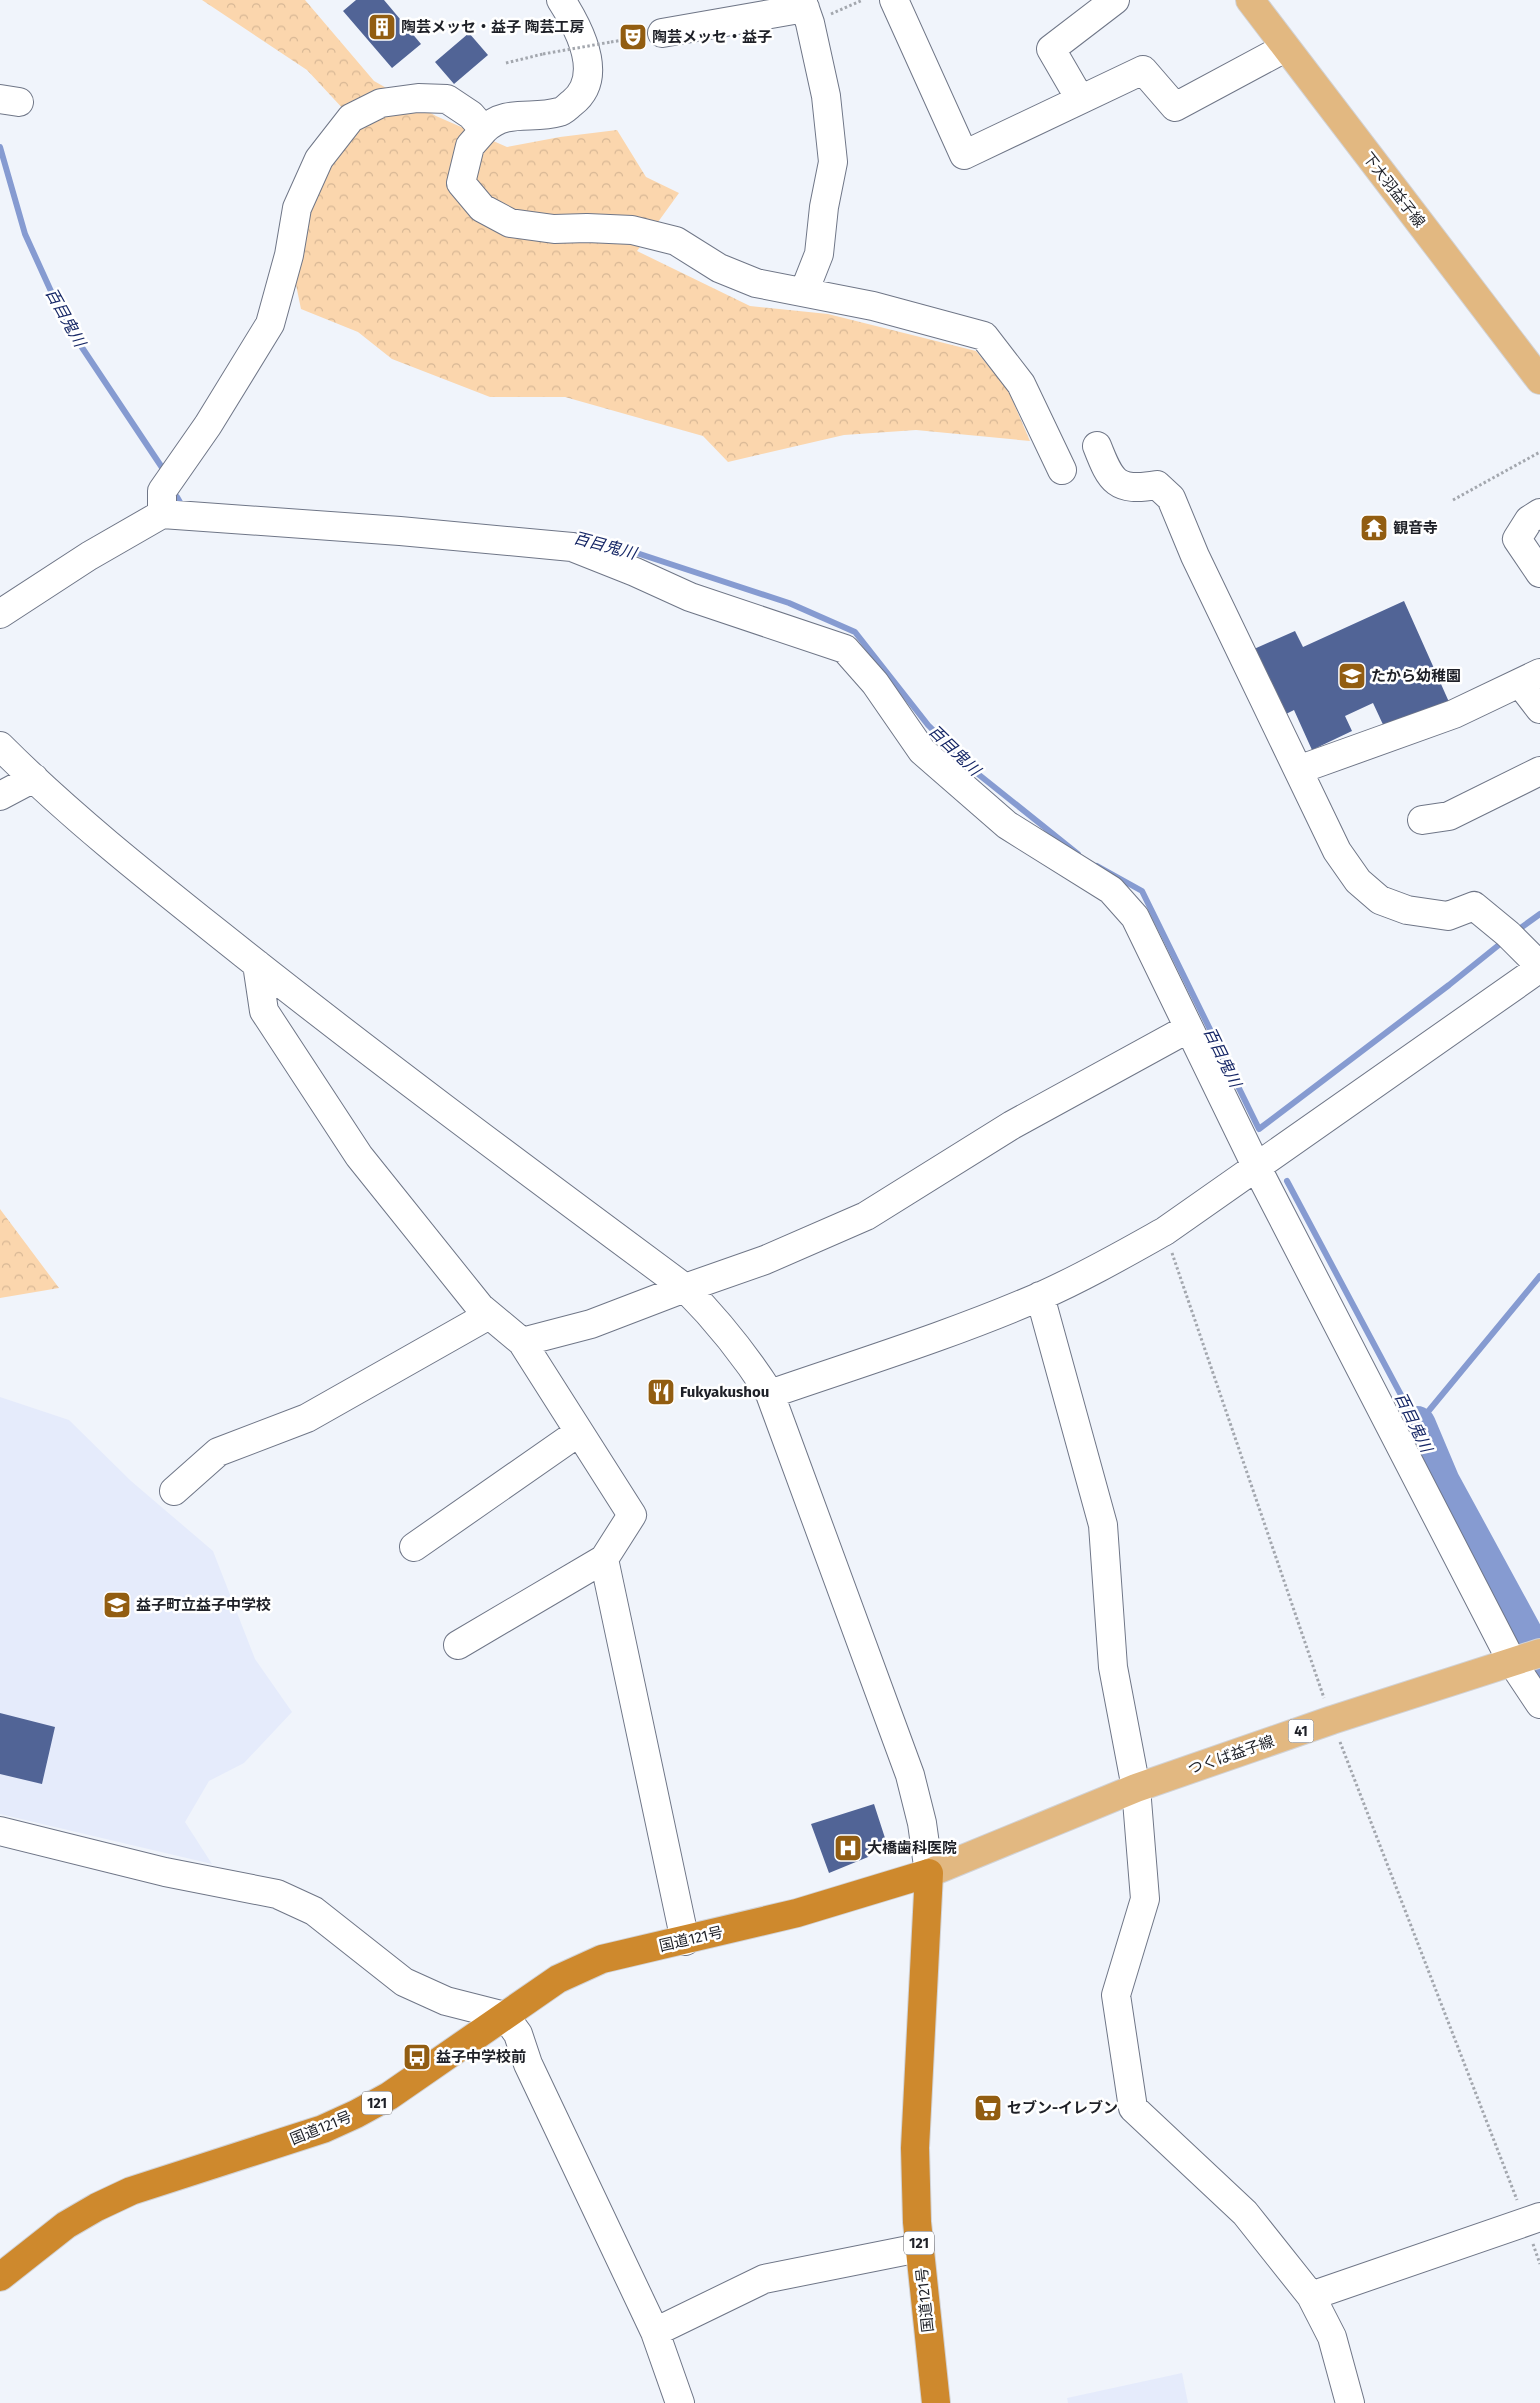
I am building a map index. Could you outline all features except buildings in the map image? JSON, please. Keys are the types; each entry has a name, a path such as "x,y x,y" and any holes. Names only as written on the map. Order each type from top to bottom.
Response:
{"highway":[{"name":"国道121号","path":"0,2277 66,2225 97,2206 130,2191 323,2129 356,2114 389,2096 558,1979 602,1959 685,1941 797,1913 929,1873 915,2148 919,2248 936,2403"}],"main road":[{"name":"下大羽益子線","path":"1250,0 1540,380"},
{"name":"つくば益子線","path":"929,1873 1136,1788 1332,1720 1525,1658"}],"street":[{"path":"561,0 576,23 586,48 588,75 580,97 561,112 539,115 516,115 493,121 484,130 470,146 461,183 482,208 510,223 554,229 632,230 676,241 719,268 756,283 873,306 984,336 1021,384 1062,470"},
{"path":"894,0 964,155 1143,70 1175,107 1285,48"},
{"path":"1080,99 1051,49 1115,0"},
{"path":"662,33 805,10 826,96 833,162 824,207 819,254 804,292"},
{"path":"162,514 162,491 208,425 270,324 289,255 297,208 319,159 351,118 381,103 418,98 447,99 471,114 484,130"},
{"path":"770,1394 1040,1296 1101,1267 1165,1231 1540,967 1508,934 1474,906 1448,916 1406,910 1380,900 1358,881 1337,851 1195,556 1171,498 1157,485 1137,488 1123,486 1108,474 1097,446"},
{"path":"1540,513 1529,520 1517,539 1540,573"},
{"path":"0,614 89,556 162,514 572,547 635,572 690,597 845,649 875,683 922,751 929,758 1007,825 1111,890 1135,917 1257,1168 1525,1658 1540,1704"},
{"path":"1298,770 1454,714 1530,678 1540,709"},
{"path":"0,746 137,869 367,1051 685,1288 721,1325 748,1358 770,1394 910,1774 922,1823 929,1873"},
{"path":"1422,820 1449,816 1540,771"},
{"path":"0,796 34,778"},
{"path":"257,964 264,1011 359,1156 474,1300 522,1342 632,1515 604,1559 458,1645"},
{"path":"522,1342 590,1324 765,1260 866,1216 1012,1125 1190,1028"},
{"path":"1040,1296 1103,1525 1113,1667 1136,1788 1145,1899 1116,1995 1133,2108 1244,2214 1311,2296 1332,2337 1350,2403"},
{"path":"174,1491 218,1452 307,1418 489,1315"},
{"path":"414,1547 579,1432"},
{"path":"604,1559 685,1941"},
{"path":"0,1831 166,1872 277,1894 314,1911 404,1982 446,2001 504,2016 518,2034 528,2064 655,2332 680,2403"},
{"path":"1311,2296 1532,2220"},
{"path":"655,2332 764,2279 919,2248"}],"path":[{"path":"805,10 863,0"},
{"path":"506,63 543,54 611,42"},
{"path":"1454,500 1540,452"},
{"path":"1165,1231 1332,1720 1532,2220 1540,2264"}],"shaded area":[{"name":"益子町立益子中学校","path":"0,1397 69,1420 131,1481 213,1551 255,1659 292,1712 244,1763 209,1781 185,1822 212,1864 0,1814"},
{"path":"1182,2373 1188,2403 1068,2403 1067,2398"}],"green space":[{"path":"202,0 305,0 374,81 436,116 507,147 560,137 617,130 646,177 679,193 637,251 750,306 828,314 976,351 1008,390 1030,441 916,430 844,435 728,462 703,436 565,397 490,397 392,359 358,332 301,309 287,241 338,155 359,126 307,70"},
{"path":"0,1209 59,1288 0,1298"}],"waterway":[{"name":"百目鬼川","path":"0,147 25,234 65,322 165,472"},
{"name":"百目鬼川","path":"177,497 181,504 185,504"},
{"name":"百目鬼川","path":"573,535 585,536 789,603 855,632 928,725 973,770 1078,854"},
{"name":"百目鬼川","path":"1097,866 1142,891 1259,1129 1449,985 1505,940"},
{"name":"百目鬼川","path":"1515,932 1540,914"},
{"name":"百目鬼川","path":"1287,1181 1417,1425 1540,1276"},
{"name":"百目鬼川","path":"1417,1425 1441,1482 1540,1664"}],"place":[{"name":"陶芸メッセ・益子 陶芸工房","path":"382,27"},
{"name":"陶芸メッセ・益子","path":"633,37"},
{"name":"観音寺","path":"1374,528"},
{"name":"たから幼稚園","path":"1352,676"},
{"name":"Fukyakushou","path":"661,1392"},
{"name":"益子町立益子中学校","path":"117,1605"},
{"name":"大橋歯科医院","path":"848,1848"},
{"name":"益子中学校前","path":"417,2057"},
{"name":"セブン-イレブン","path":"988,2108"}]}
